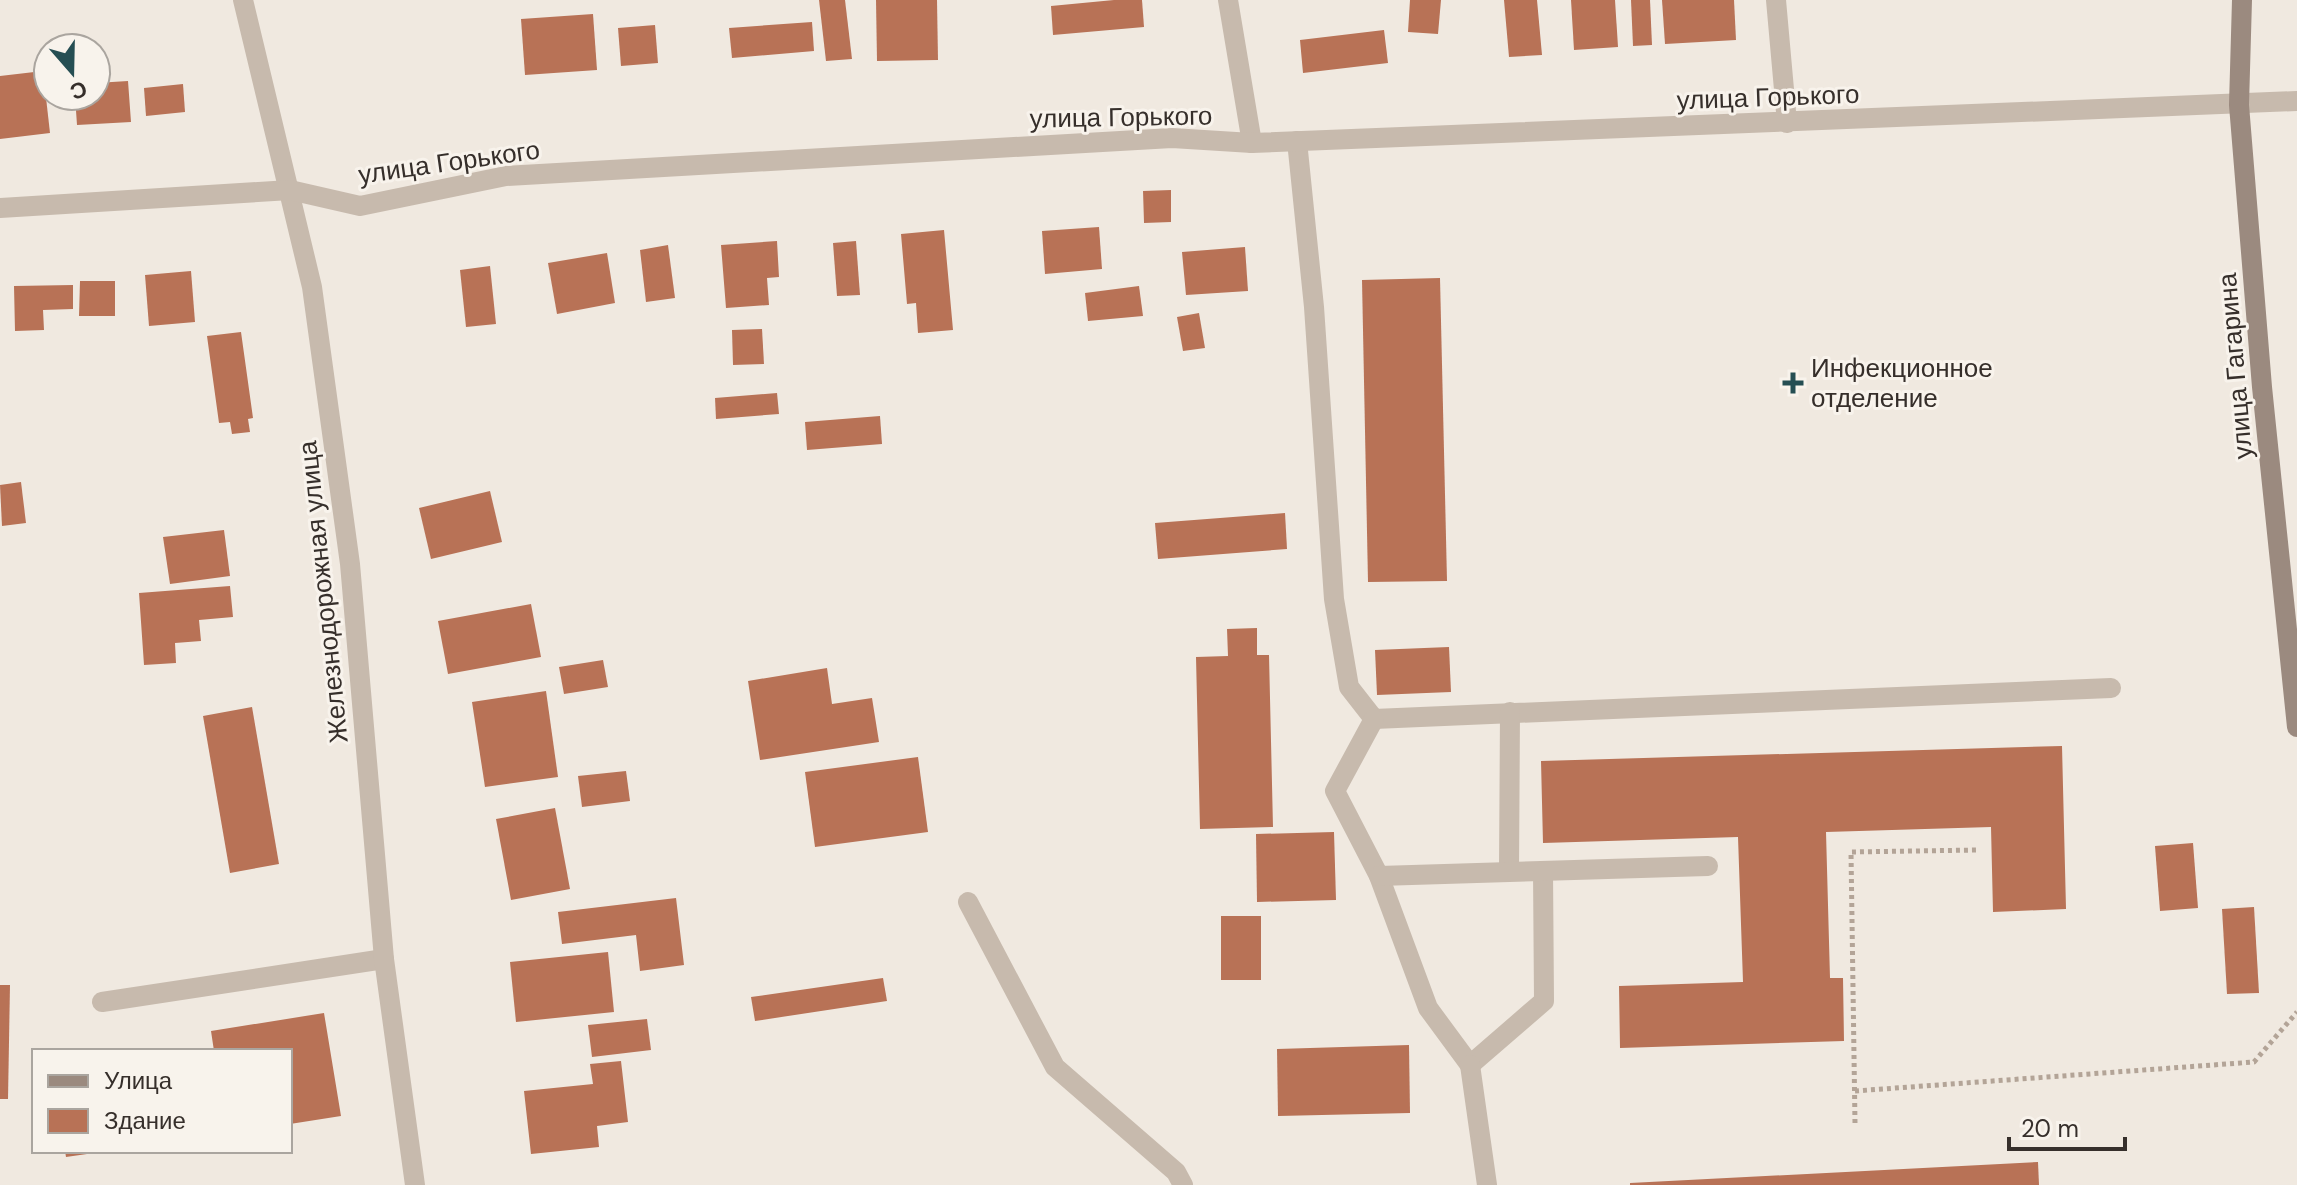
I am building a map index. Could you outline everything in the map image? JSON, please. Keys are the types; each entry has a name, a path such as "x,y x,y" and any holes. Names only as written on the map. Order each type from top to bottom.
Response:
{"street":[{"name":"Железнодорожная улица","path":"243,0 312,287 350,564 384,959 415,1185"},
{"path":"1228,0 1252,143"},
{"path":"1776,0 1787,123"},
{"name":"улица Гагарина","path":"2242,0 2239,105 2263,402 2297,727"},
{"name":"улица Горького","path":"0,208 290,190 360,206 506,176 846,154 1172,138 1252,143 2297,101"},
{"path":"1297,141 1314,307 1334,599 1349,687 1374,719"},
{"path":"1374,719 2111,688"},
{"path":"1509,871 1510,712"},
{"path":"1374,719 1335,791 1379,876 1428,1008 1470,1065 1487,1185"},
{"path":"1379,876 1708,866"},
{"path":"1470,1065 1544,1001 1543,871"},
{"path":"968,902 1055,1067 1176,1172 1183,1185"},
{"path":"102,1002 384,959"}],"path":[{"path":"1855,1123 1851,852 1978,850"},
{"path":"1855,1091 2254,1062 2297,1012"}],"building":[{"path":"819,0 845,0 852,59 826,61"},
{"path":"876,0 937,0 938,60 877,61"},
{"path":"1142,0 1144,27 1053,35 1051,6"},
{"path":"1410,0 1441,0 1438,34 1408,32"},
{"path":"1504,0 1537,0 1542,55 1509,57"},
{"path":"1571,0 1615,0 1618,47 1574,50"},
{"path":"1631,0 1650,0 1652,45 1633,46"},
{"path":"1662,0 1734,0 1736,40 1665,44"},
{"path":"593,14 597,70 525,75 521,19"},
{"path":"812,22 814,51 732,58 729,28"},
{"path":"655,25 658,63 621,66 618,28"},
{"path":"1384,30 1388,63 1303,73 1300,40"},
{"path":"32,72 32,112 48,112 50,133 0,139 0,76"},
{"path":"128,81 131,122 77,125 76,112 112,112 112,82"},
{"path":"183,84 185,112 146,116 144,88"},
{"path":"1171,190 1171,222 1144,223 1143,191"},
{"path":"1099,227 1102,269 1045,274 1042,231"},
{"path":"944,230 953,330 918,333 916,303 907,304 901,234"},
{"path":"777,241 779,277 767,278 769,305 726,308 721,245"},
{"path":"856,241 860,295 837,296 833,243"},
{"path":"668,245 675,298 646,302 640,250"},
{"path":"1245,247 1248,291 1186,295 1182,252"},
{"path":"607,253 615,303 557,314 548,263"},
{"path":"490,266 496,324 466,327 460,270"},
{"path":"191,271 195,322 149,326 145,275"},
{"path":"1440,278 1447,581 1368,582 1362,280"},
{"path":"80,281 115,281 115,316 79,316"},
{"path":"73,285 73,309 43,310 44,330 15,331 14,286"},
{"path":"1139,286 1143,316 1088,321 1085,293"},
{"path":"1199,313 1205,348 1183,351 1177,317"},
{"path":"762,329 764,364 733,365 732,330"},
{"path":"241,332 253,418 248,419 250,432 232,434 230,422 219,423 207,336"},
{"path":"777,393 779,414 716,419 715,398"},
{"path":"880,416 882,444 807,450 805,422"},
{"path":"21,482 26,523 2,526 0,485"},
{"path":"490,491 502,542 431,559 419,508"},
{"path":"1285,513 1287,549 1158,559 1155,523"},
{"path":"224,530 230,576 170,584 163,537"},
{"path":"230,586 233,617 199,620 201,641 175,643 176,663 144,665 139,593"},
{"path":"531,604 541,657 448,674 438,621"},
{"path":"1257,628 1257,655 1269,655 1273,827 1200,829 1196,657 1228,656 1227,629"},
{"path":"1449,647 1451,692 1377,695 1375,650"},
{"path":"603,660 608,687 564,694 559,667"},
{"path":"827,668 832,704 872,698 879,742 760,760 748,681"},
{"path":"546,691 558,777 485,787 472,702"},
{"path":"252,707 279,864 230,873 203,716"},
{"path":"2062,746 2066,909 1993,912 1991,827 1826,832 1830,978 1843,978 1844,1041 1620,1048 1619,986 1743,982 1738,837 1543,843 1541,761"},
{"path":"918,757 928,832 815,847 805,772"},
{"path":"626,771 630,801 582,807 578,776"},
{"path":"555,808 570,889 511,900 496,819"},
{"path":"1334,832 1336,900 1257,902 1256,834"},
{"path":"2193,843 2198,908 2160,911 2155,846"},
{"path":"676,898 684,965 640,971 636,935 562,944 558,912"},
{"path":"2254,907 2259,993 2227,994 2222,909"},
{"path":"1221,916 1261,916 1261,980 1221,980"},
{"path":"608,952 614,1012 516,1022 510,962"},
{"path":"883,978 887,1001 755,1021 751,997"},
{"path":"0,985 10,985 8,1099 0,1099"},
{"path":"324,1013 341,1116 292,1124 292,1049 214,1049 211,1031"},
{"path":"647,1019 651,1050 592,1057 588,1025"},
{"path":"1409,1045 1410,1113 1278,1116 1277,1049"},
{"path":"621,1061 628,1122 597,1126 599,1147 531,1154 524,1091 593,1084 590,1064"},
{"path":"65,1153 94,1153 66,1157"},
{"path":"2038,1162 2039,1185 1630,1185 1630,1183"}],"place":[{"name":"Инфекционное отделение","path":"1793,383"}]}
